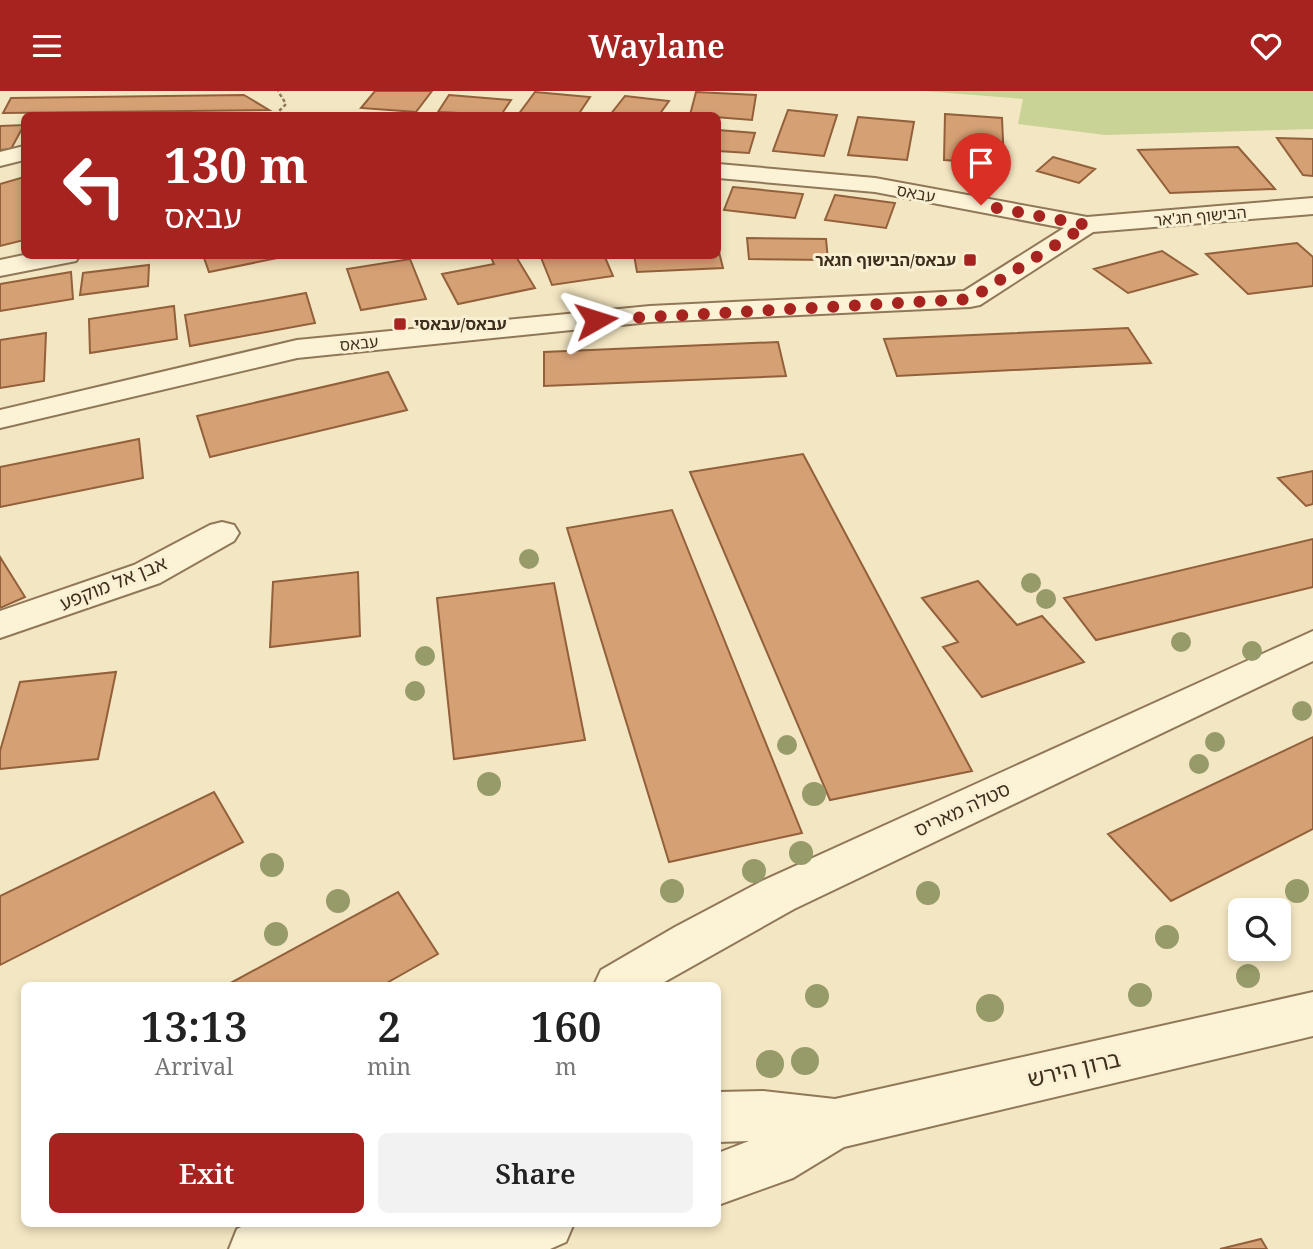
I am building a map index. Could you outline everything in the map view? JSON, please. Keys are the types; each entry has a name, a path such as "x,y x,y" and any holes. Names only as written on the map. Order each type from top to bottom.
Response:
{"street":[{"path":"0,159 21,154"},
{"name":"עבאס","path":"721,171 875,185 1087,225"},
{"name":"הבישוף חג'אר","path":"1087,225 1313,207"},
{"name":"עבאס","path":"0,419 297,349 650,314 970,299 1087,225"},
{"path":"0,268 46,259"},
{"name":"אבן אל מוקפע","path":"0,625 147,574 222,533"},
{"name":"סטלה מאריס","path":"623,982 691,941 778,895 1313,645"},
{"name":"ברון הירש","path":"721,1178 774,1159 835,1123 1313,1014"},
{"name":"ברון הירש","path":"721,1116 763,1116 835,1123"},
{"path":"257,1249 327,1235 436,1238 517,1227"}],"path":[{"path":"278,91 286,104 278,112"}],"green space":[{"path":"925,91 1313,91 1313,129 1105,135 1018,124 1023,99"}],"building":[{"path":"375,91 432,91 416,112 361,108"},
{"path":"535,92 590,97 580,112 520,112"},
{"path":"696,92 756,95 752,120 721,118 721,112 691,112"},
{"path":"244,95 269,110 3,113 11,98"},
{"path":"449,95 511,100 503,112 438,112"},
{"path":"625,96 669,101 661,112 612,112"},
{"path":"788,110 837,115 824,156 773,151"},
{"path":"945,114 1002,118 1004,164 944,160"},
{"path":"858,117 914,122 907,160 848,155"},
{"path":"21,125 11,149 0,150 0,126"},
{"path":"721,130 755,133 749,153 721,151"},
{"path":"1277,138 1313,139 1313,176 1303,175"},
{"path":"1238,147 1275,189 1170,193 1138,150"},
{"path":"1053,157 1095,169 1079,183 1037,171"},
{"path":"21,178 21,241 0,246 0,184"},
{"path":"733,187 803,194 795,218 724,210"},
{"path":"835,195 895,203 886,228 825,220"},
{"path":"747,238 826,239 828,260 749,259"},
{"path":"1297,243 1313,257 1313,286 1248,294 1206,254"},
{"path":"1162,251 1197,274 1128,293 1094,269"},
{"path":"204,259 272,259 209,272"},
{"path":"410,259 426,299 361,310 347,269"},
{"path":"492,259 517,259 535,288 458,304 442,274 494,264"},
{"path":"542,259 606,259 613,276 552,285"},
{"path":"635,259 721,259 723,268 637,272"},
{"path":"149,265 148,286 80,295 83,273"},
{"path":"71,272 73,299 0,311 0,284"},
{"path":"306,293 315,323 190,346 185,315"},
{"path":"174,306 177,339 90,353 89,319"},
{"path":"1128,328 1151,363 897,376 884,339"},
{"path":"46,333 44,381 0,388 0,340"},
{"path":"778,342 786,376 544,386 544,352"},
{"path":"388,372 407,410 210,457 197,416"},
{"path":"139,439 143,478 0,507 0,467"},
{"path":"803,454 972,771 830,800 690,472"},
{"path":"1313,471 1313,504 1306,506 1278,478"},
{"path":"672,510 802,833 669,862 567,528"},
{"path":"1313,539 1313,587 1096,640 1064,598"},
{"path":"0,557 25,597 0,608"},
{"path":"358,572 360,636 270,647 273,582"},
{"path":"978,581 1017,625 1042,616 1084,662 982,697 943,647 958,642 922,598"},
{"path":"554,583 585,740 454,759 437,598"},
{"path":"116,672 98,759 0,769 0,751 20,682"},
{"path":"1313,737 1313,829 1171,901 1108,834"},
{"path":"214,792 243,842 0,965 0,896"},
{"path":"398,892 438,954 388,982 233,982"},
{"path":"1261,1239 1267,1249 1220,1249"}],"place":[{"name":"עבאס/הבישוף חגאר","path":"970,260"},
{"name":"עבאס/עבאסי","path":"400,324"}],"route":[{"path":"596,320 650,314 970,299 1087,225 981,205"}]}
